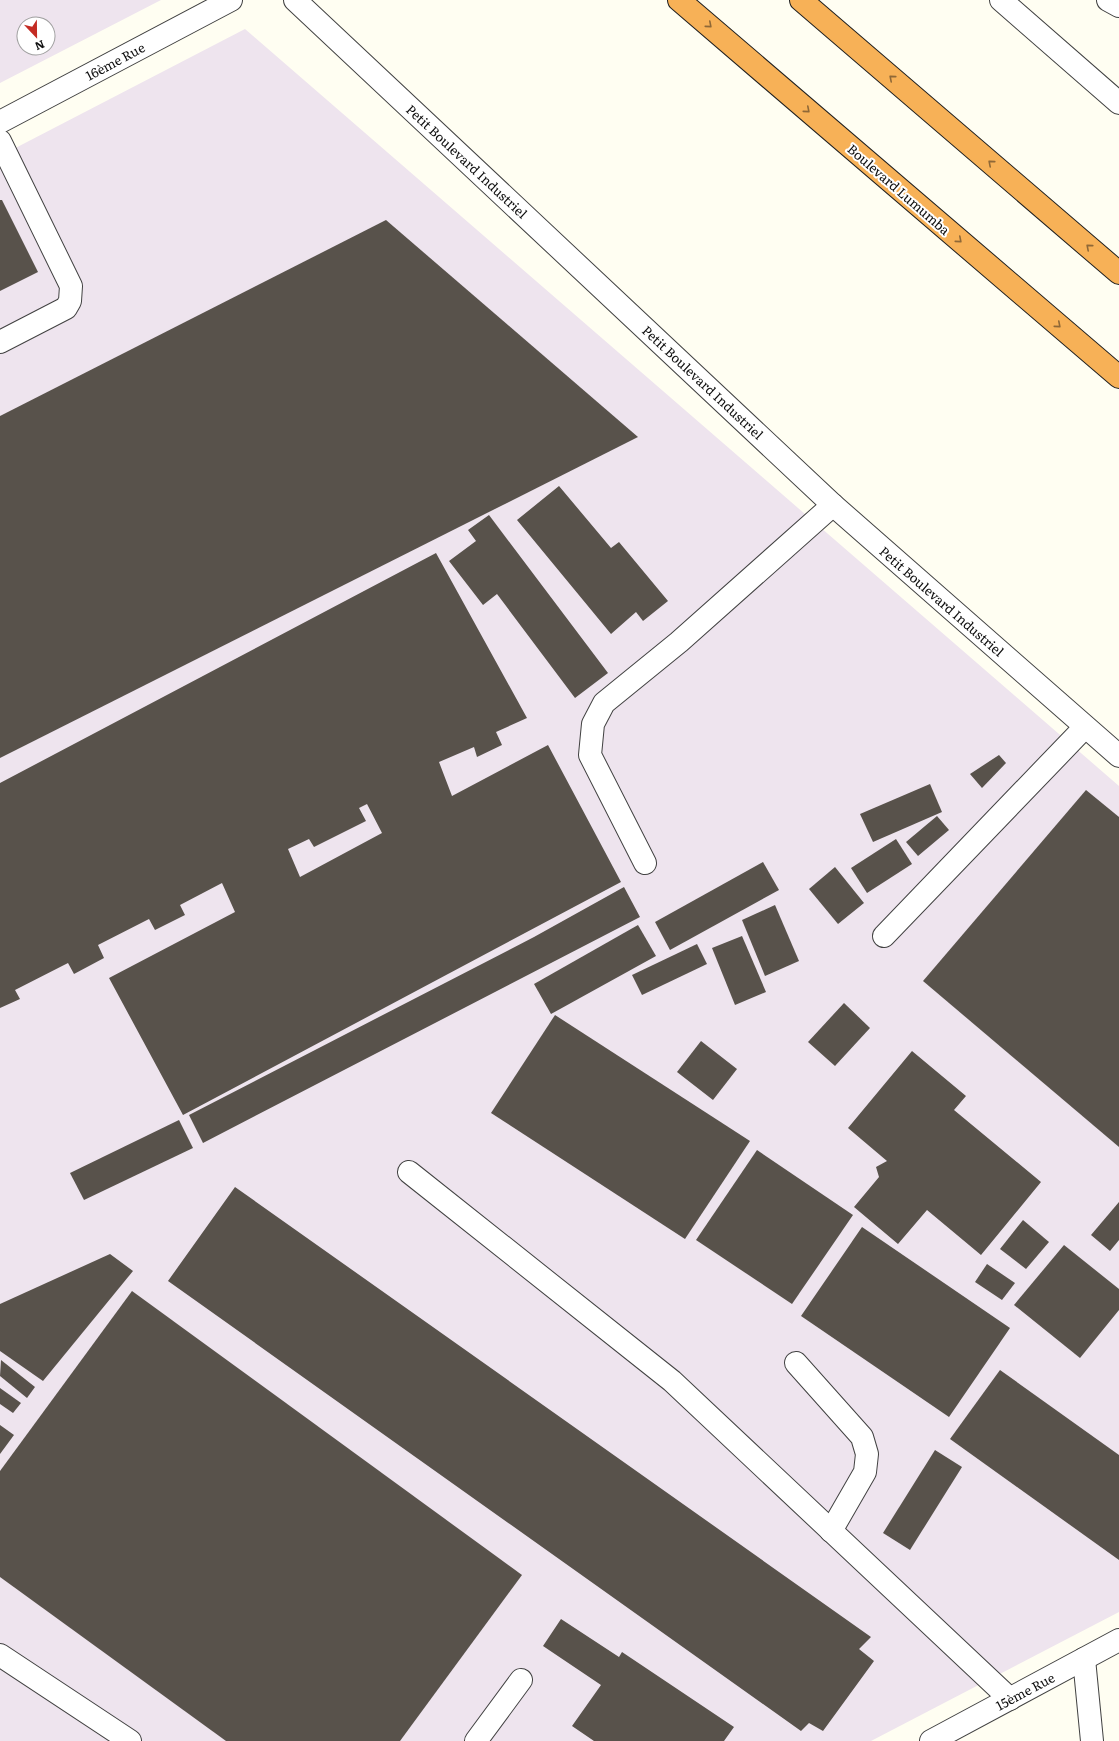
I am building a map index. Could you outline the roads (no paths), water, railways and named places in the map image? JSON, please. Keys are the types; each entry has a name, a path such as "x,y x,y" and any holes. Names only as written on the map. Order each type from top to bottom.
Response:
{"highway":[{"name":"Boulevard Lumumba","path":"679,0 1119,377"},
{"path":"801,0 1119,273"}],"street":[{"name":"16ème Rue","path":"0,122 231,0"},
{"name":"Petit Boulevard Industriel","path":"296,0 833,505 1119,756"},
{"path":"1001,0 1119,103"},
{"path":"1108,0 1119,6"},
{"path":"0,141 71,286 70,301 66,308 0,342"},
{"path":"645,863 590,755 593,724 604,703 679,642 833,505"},
{"path":"884,936 1085,727"},
{"path":"408,1172 672,1381 1010,1699"},
{"path":"796,1363 862,1437 867,1454 865,1472 831,1531"},
{"name":"15ème Rue","path":"931,1741 1119,1640"},
{"path":"0,1654 130,1741"},
{"path":"1084,1659 1092,1741"},
{"path":"476,1741 521,1680"}]}
